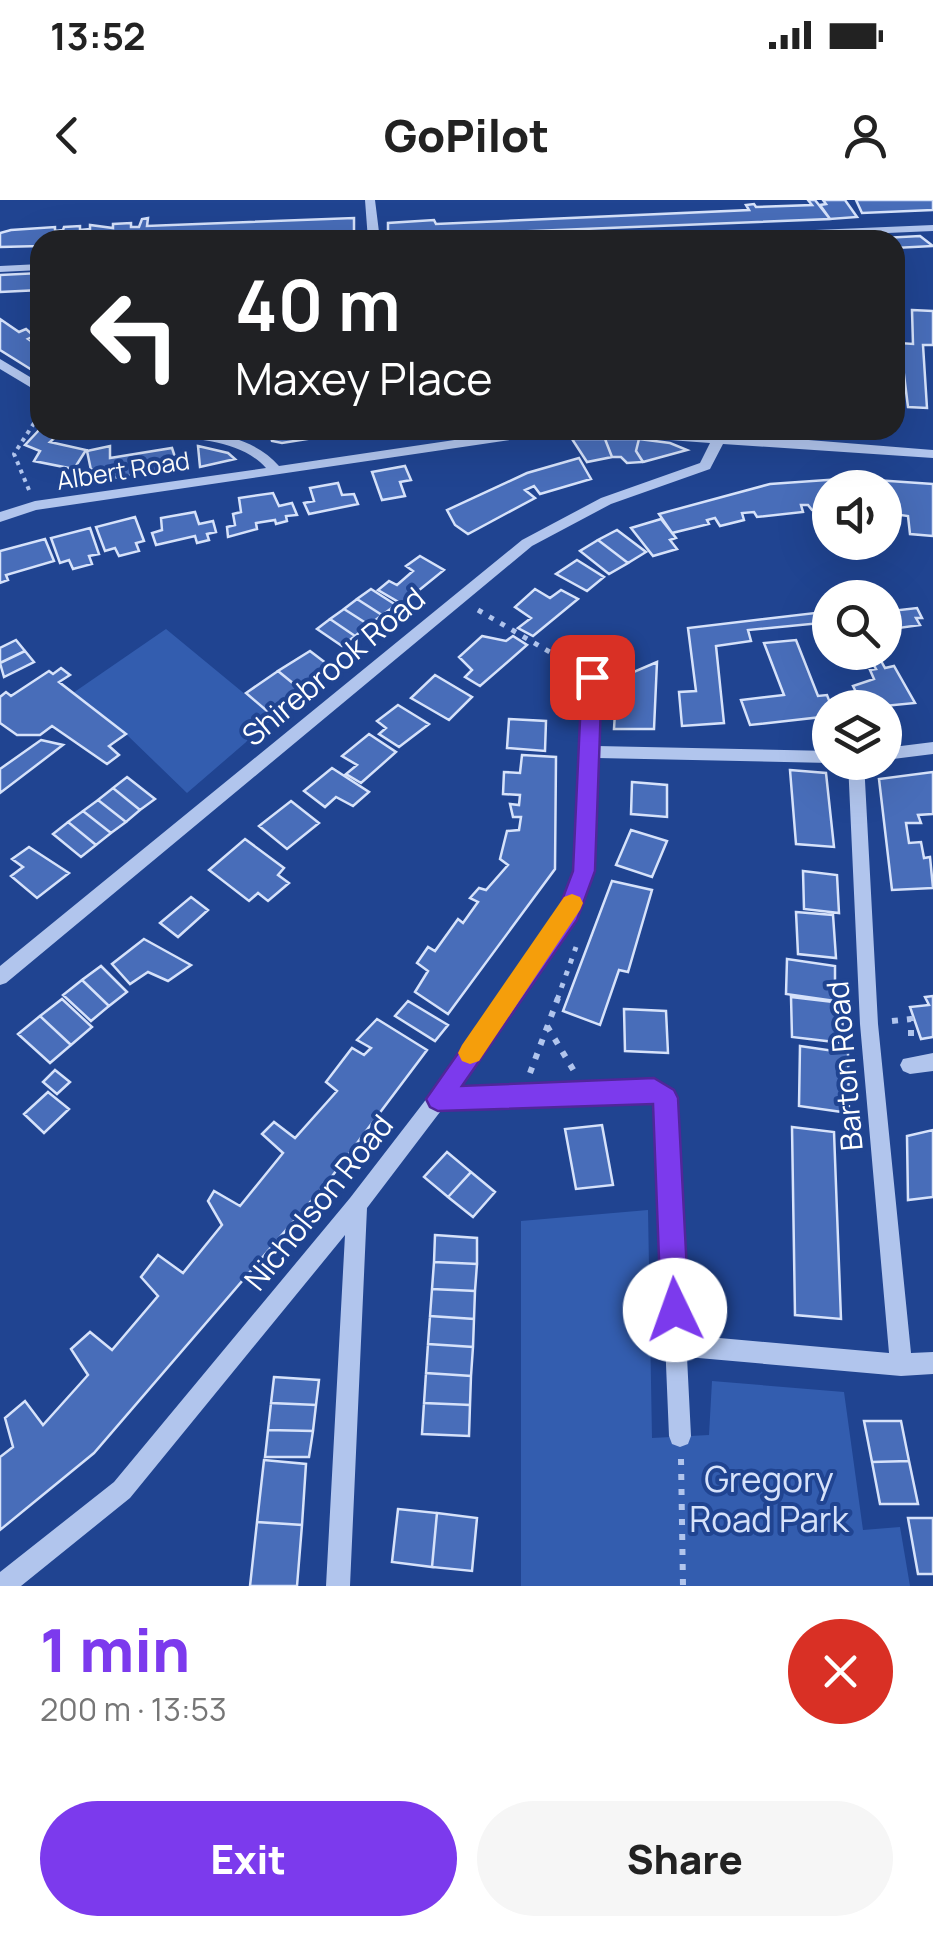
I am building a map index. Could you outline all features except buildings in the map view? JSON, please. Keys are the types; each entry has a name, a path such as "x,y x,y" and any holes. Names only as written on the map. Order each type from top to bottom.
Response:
{"street":[{"path":"370,200 373,230"},
{"path":"885,230 933,228"},
{"path":"0,269 30,268"},
{"path":"0,362 30,382"},
{"path":"210,440 249,448 269,460 275,469"},
{"name":"Albert Road","path":"0,517 36,506 479,440"},
{"name":"Shirebrook Road","path":"0,977 458,598 542,534 606,501 705,466 708,440"},
{"path":"776,440 933,454"},
{"name":"Nicholson Road","path":"2,1586 122,1490 357,1206 438,1099 568,913 584,871 592,677"},
{"path":"902,752 933,748"},
{"path":"589,752 812,757"},
{"name":"Barton Road","path":"857,780 869,1024 901,1365"},
{"path":"910,1066 933,1062"},
{"path":"438,1099 654,1090 665,1098 680,1436"},
{"path":"338,1586 357,1206"},
{"path":"677,1345 901,1365 933,1362"}],"path":[{"path":"30,429 14,454 36,506"},
{"path":"458,598 592,677"},
{"path":"522,1096 578,944"},
{"path":"869,1024 912,1019 910,1066"},
{"path":"548,1026 587,1092"},
{"path":"680,1436 683,1586"}],"green space":[{"path":"166,629 274,718 187,793 126,734 73,693"},
{"name":"Gregory Road Park","path":"648,1210 652,1438 709,1435 712,1381 844,1392 863,1530 900,1527 910,1586 521,1586 521,1221"}],"slow traffic":[{"path":"470,1053 572,903"}],"route":[{"path":"592,677 584,871 568,913 438,1099 654,1090 665,1098 675,1310"}]}
